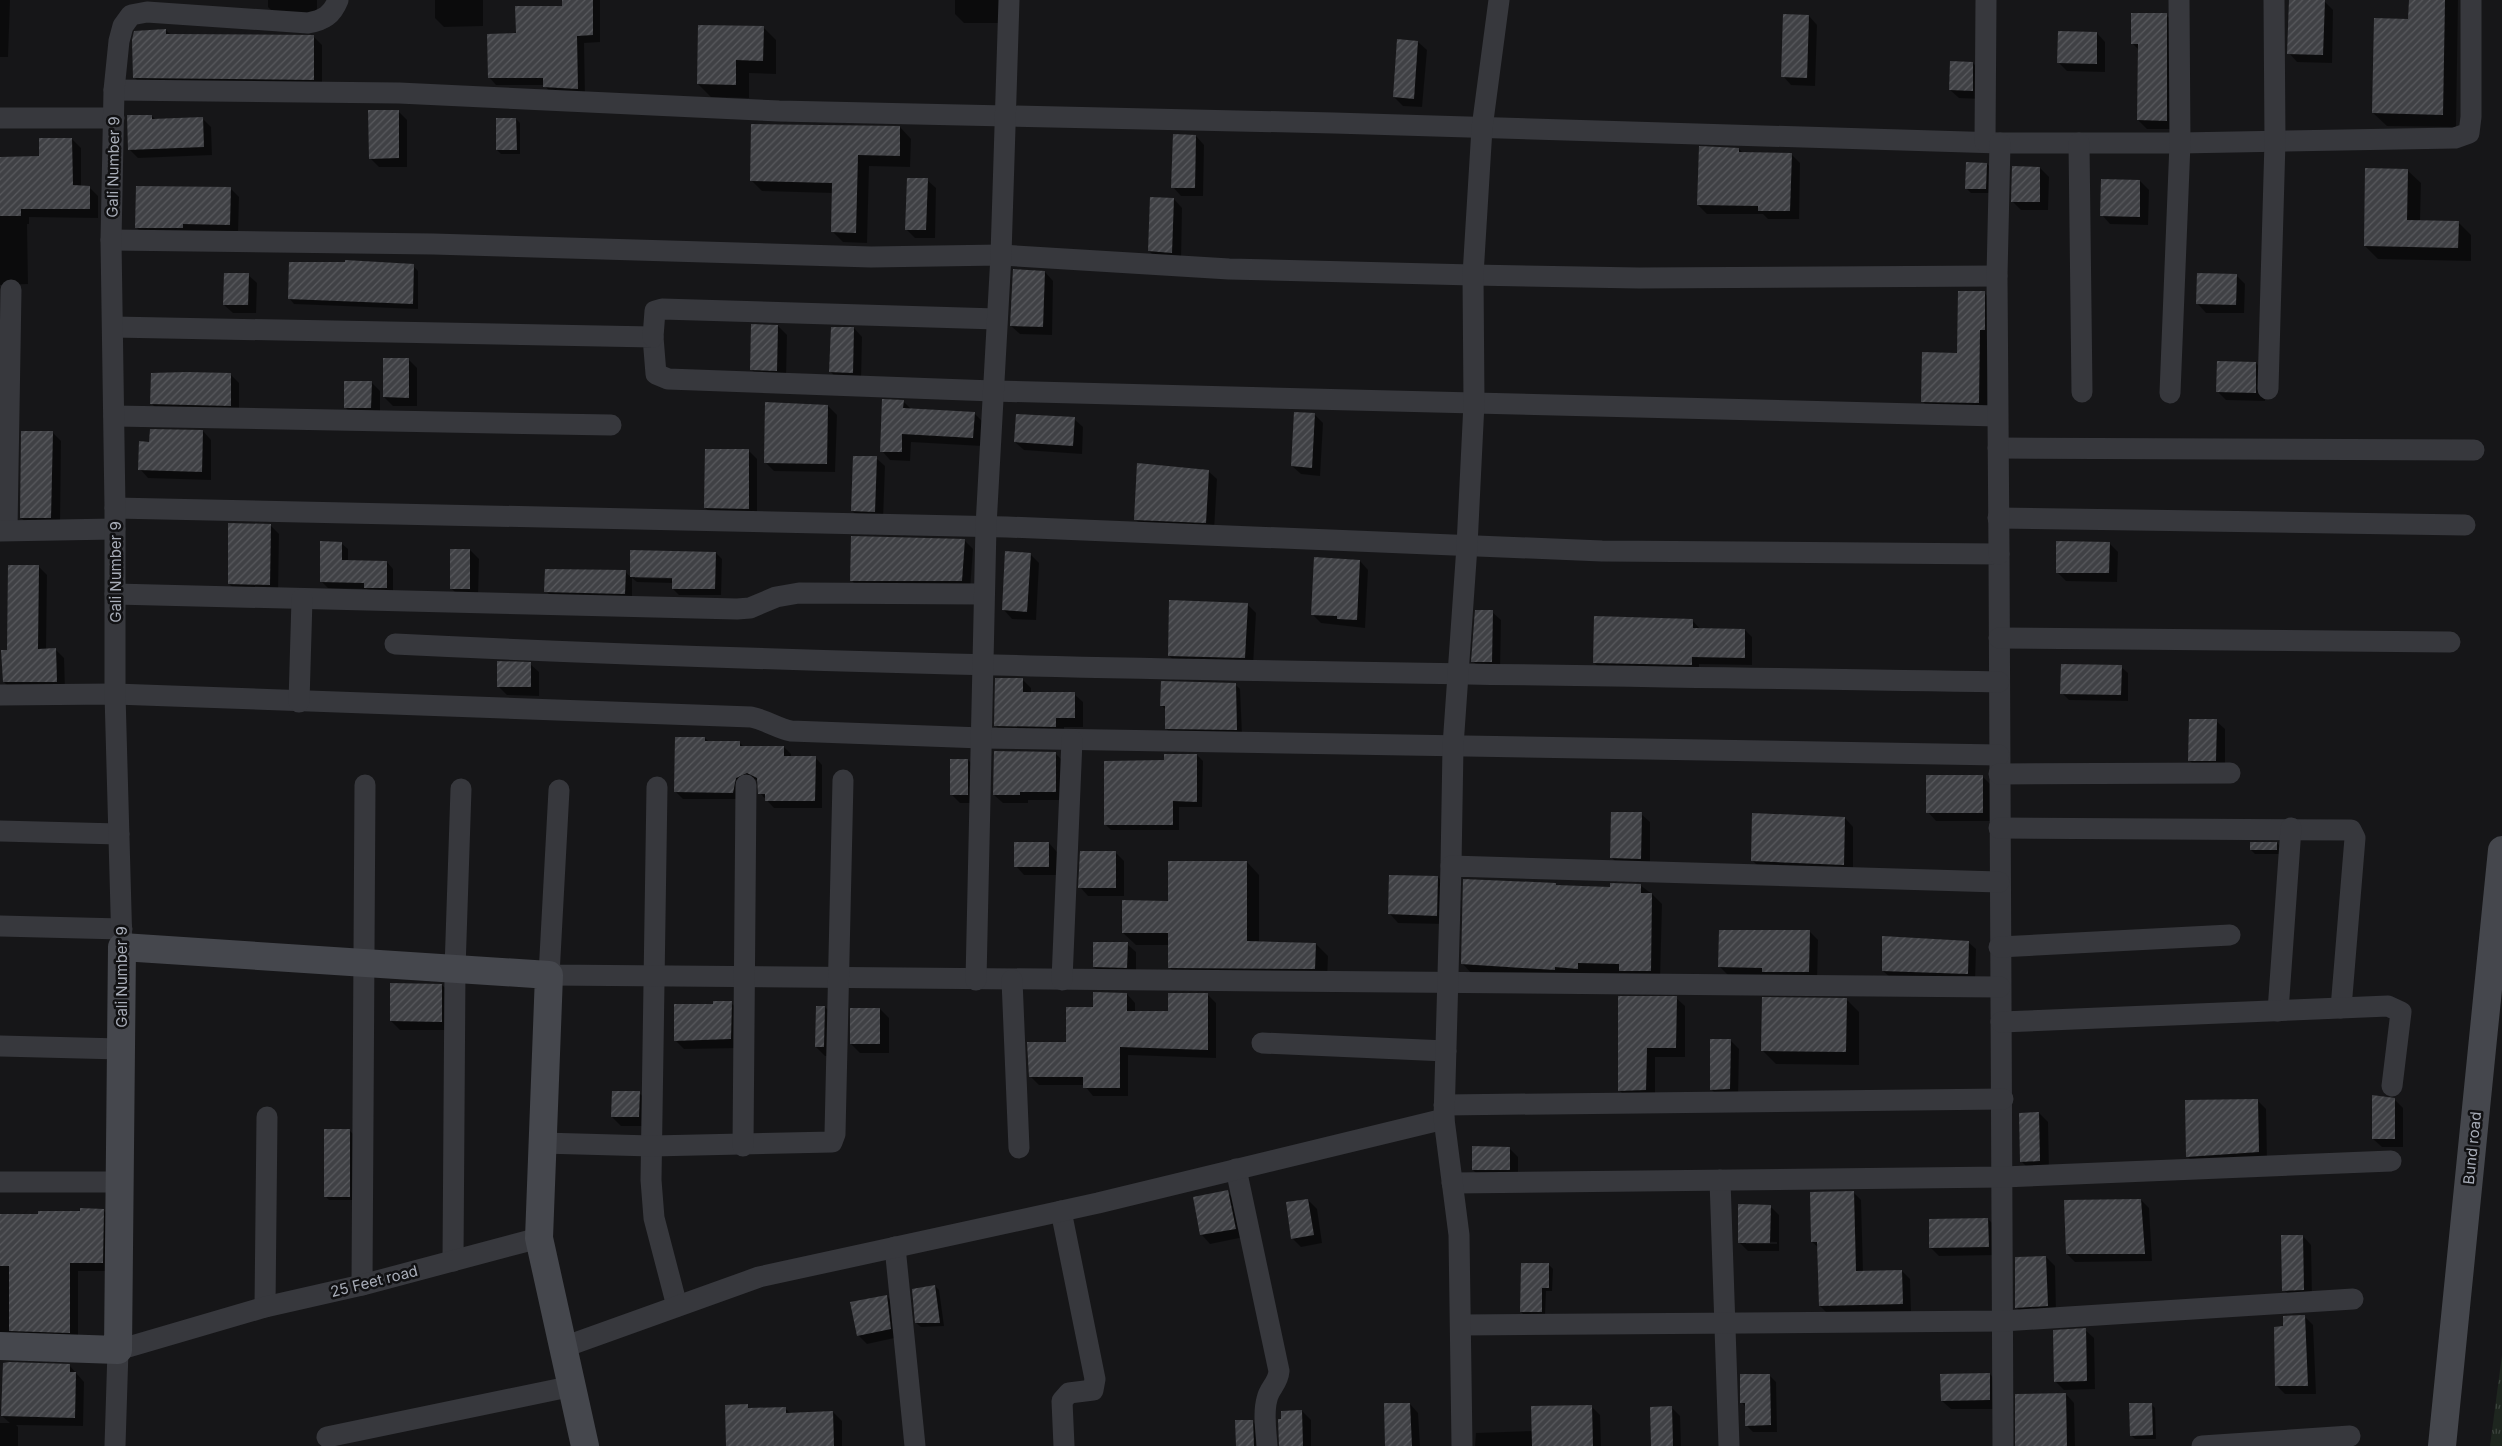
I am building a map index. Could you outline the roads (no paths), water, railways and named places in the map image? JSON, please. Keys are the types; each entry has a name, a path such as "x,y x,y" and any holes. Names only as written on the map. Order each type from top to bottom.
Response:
{"street":[{"name":"Gali Number 9","path":"118,1350 122,938 115,694 115,519 111,240 114,90 119,41 123,26 131,15 147,12 308,23 319,21 331,14 338,0"},
{"path":"976,980 986,526 1001,255 1009,0"},
{"path":"1462,1446 1460,1234 1444,1112 1453,746 1467,546 1474,403 1473,275 1482,128 1499,0"},
{"path":"1986,0 1997,276 2003,1446"},
{"path":"2170,394 2180,143 2179,0"},
{"path":"2268,389 2275,141 2274,0"},
{"path":"114,90 399,93 779,111 1005,115 1992,142 2180,143 2455,138 2469,133 2471,0"},
{"path":"0,118 114,118"},
{"path":"2079,143 2082,392"},
{"path":"111,240 433,244 871,257 1001,255 1229,269 1473,275 1639,278 1997,276"},
{"path":"11,290 3,530 115,519 986,526 1602,551 1999,554"},
{"path":"997,319 662,309 655,311 653,316 656,374 668,379 993,391 1998,416"},
{"path":"113,326 653,337"},
{"path":"114,416 611,425"},
{"path":"1998,448 2474,450"},
{"path":"1998,518 2465,525"},
{"path":"115,594 737,609 750,608 776,596 799,592 984,594"},
{"path":"299,702 302,599"},
{"path":"1999,638 2450,642"},
{"path":"395,644 650,656 983,664 1999,682"},
{"path":"0,695 115,694 751,717 763,719 779,729 791,731 982,738 1453,746 2230,773"},
{"path":"1062,980 1072,740"},
{"path":"542,1143 743,1146 826,1144 834,1139 840,978 843,780"},
{"path":"743,1146 746,784"},
{"path":"362,1285 365,785"},
{"path":"657,787 651,1180 654,1218 677,1306"},
{"path":"453,1261 455,969 461,788"},
{"path":"559,790 549,975 539,1238 585,1446"},
{"path":"1999,828 2346,828 2354,834 2341,1008"},
{"path":"2278,1011 2291,828"},
{"path":"0,831 119,834"},
{"name":"Bund road","path":"2442,1446 2502,850"},
{"path":"1451,866 1999,882"},
{"path":"0,926 365,963 549,975 976,980 1448,980 2000,987"},
{"path":"1999,947 2230,935"},
{"path":"1012,980 1019,1148"},
{"path":"2001,1022 2388,1006 2401,1012 2392,1086"},
{"path":"1262,1042 1446,1050"},
{"path":"0,1046 121,1049"},
{"path":"564,1347 759,1277 1060,1211 1236,1169 1444,1112 2002,1099"},
{"path":"265,1307 267,1118"},
{"path":"1452,1183 2003,1177 2391,1161"},
{"path":"1236,1169 1279,1371 1276,1384 1267,1396 1267,1446"},
{"path":"1720,1180 1729,1446"},
{"path":"0,1182 120,1182"},
{"path":"1060,1211 1095,1379 1093,1390 1070,1393 1062,1401 1064,1446"},
{"name":"25 Feet road","path":"0,1346 118,1350 265,1307 362,1285 539,1238"},
{"path":"895,1247 915,1446"},
{"path":"1461,1324 2003,1320 2353,1299"},
{"path":"114,1446 118,1350"},
{"path":"327,1437 573,1386"},
{"path":"2202,1446 2350,1436"}]}
